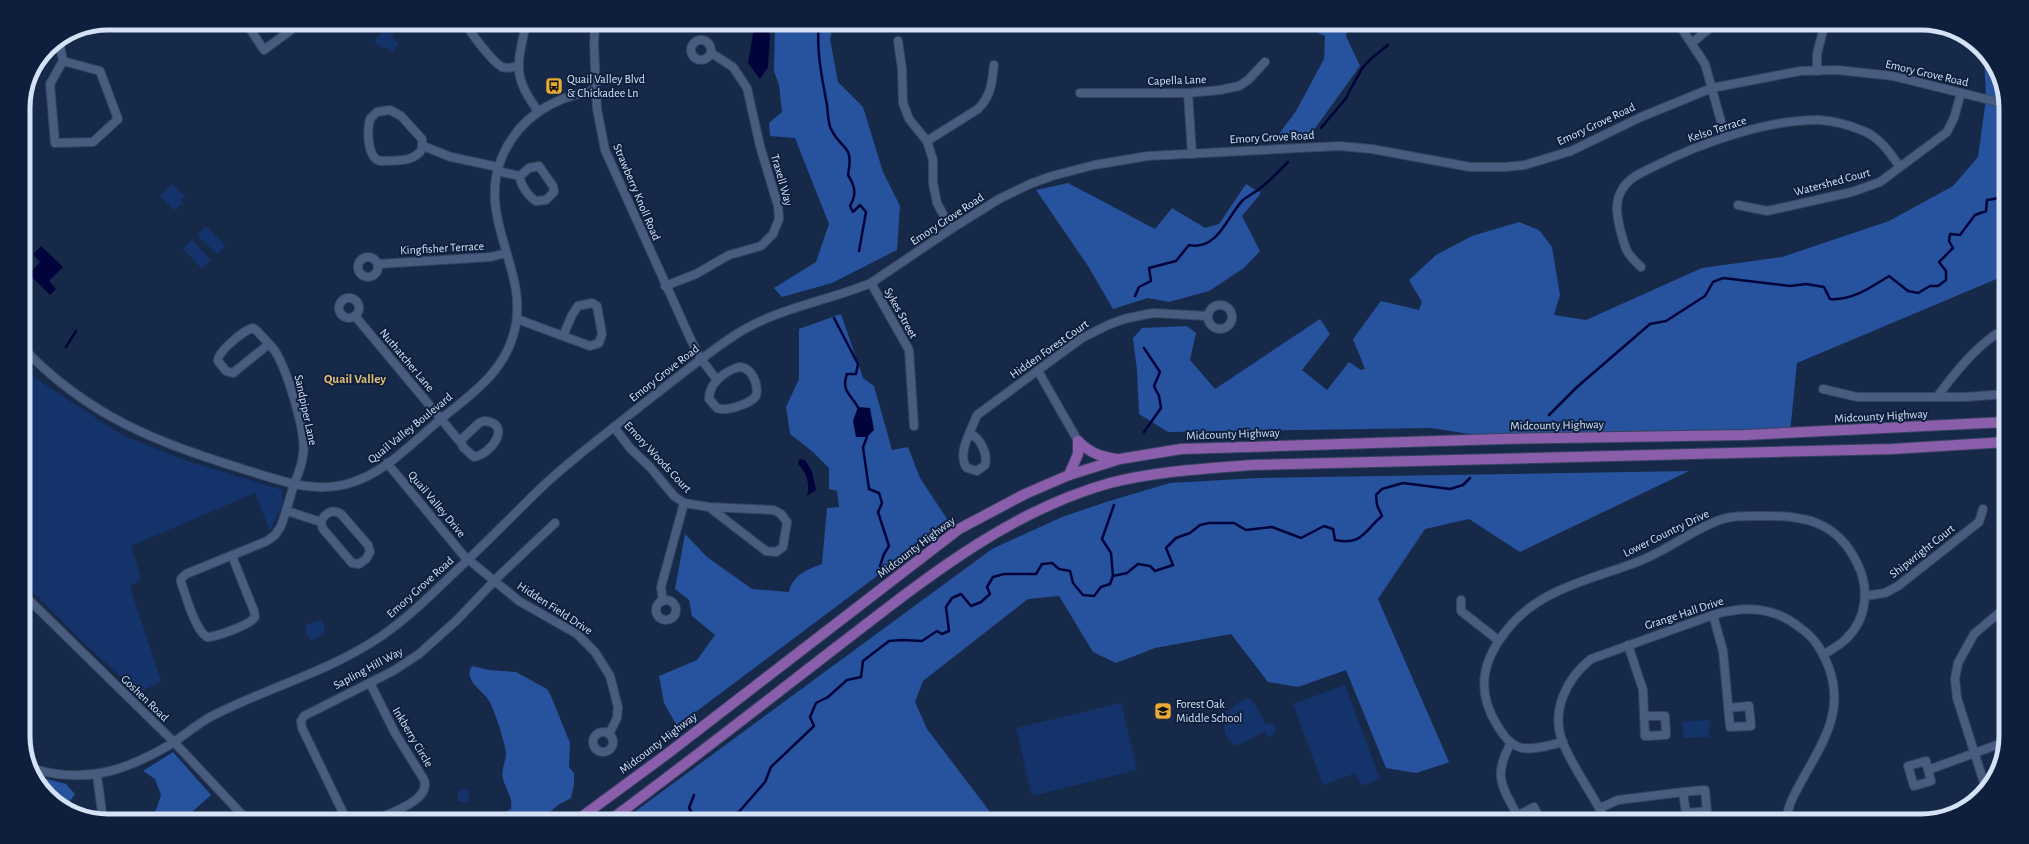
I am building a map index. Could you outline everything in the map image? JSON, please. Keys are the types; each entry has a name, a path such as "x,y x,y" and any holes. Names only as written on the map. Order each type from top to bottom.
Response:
{"main road":[{"name":"Midcounty Highway","path":"586,814 667,754 959,529 1025,494 1069,475 1120,459 1181,449 1501,439 1745,435 1999,422"},
{"path":"1078,441 1088,451 1098,456 1120,459"},
{"path":"1069,475 1078,454 1078,441"},
{"path":"618,814 896,601 988,536 1058,501 1110,483 1170,471 1252,465 1892,449 1999,442"}],"street":[{"path":"251,30 264,50 291,30"},
{"path":"470,30 498,64 506,68 518,66"},
{"path":"525,30 518,66 522,87 538,111"},
{"name":"Strawberry Knoll Road","path":"595,30 596,90 600,128 607,155 665,286 701,360 717,380"},
{"path":"1683,30 1705,64 1726,136"},
{"path":"1692,43 1708,30"},
{"path":"1817,71 1817,54 1823,30"},
{"path":"898,41 902,69 903,103 909,119 928,141 933,160 933,183 937,203 952,229"},
{"path":"60,47 63,61 50,84 55,143 93,142 118,119 100,71 63,61"},
{"name":"Traxell Way","path":"665,286 696,274 729,255 759,247 773,234 779,219 778,206 760,146 747,88 741,77 732,66 711,53"},
{"name":"Capella Lane","path":"1080,93 1188,93 1220,90 1238,86 1248,80 1265,62"},
{"path":"928,141 978,109 984,103 991,89 994,65"},
{"name":"Emory Grove Road","path":"38,770 58,775 80,777 97,775 129,765 174,742 196,725 212,716 328,667 370,643 412,611 556,474 614,427 738,333 764,318 871,283 1000,199 1030,184 1052,176 1094,166 1148,156 1339,146 1372,149 1470,167 1505,167 1525,165 1571,151 1641,116 1712,88 1779,74 1817,71 1836,70 1893,76 1999,102"},
{"name":"Quail Valley Boulevard","path":"30,354 63,385 91,405 125,425 180,449 294,484 318,488 346,484 368,476 388,463 483,384 495,371 510,345 517,319 517,292 495,207 494,190 498,169 506,148 515,134 538,111 566,96 596,90"},
{"path":"1188,93 1192,154"},
{"name":"Watershed Court","path":"1738,205 1767,210 1852,192 1880,182 1947,132 1954,118 1961,93"},
{"path":"378,111 394,112 420,136 423,146 420,153 412,158 377,160 371,151 369,123 371,116 378,111"},
{"name":"Kelso Terrace","path":"1641,267 1627,254 1618,221 1616,204 1622,188 1633,177 1669,159 1726,136 1764,127 1802,122 1820,120 1838,123 1863,130 1875,138 1900,167"},
{"path":"423,146 451,157 520,176"},
{"path":"539,166 553,186 554,192 546,200 536,201 530,196 520,180 520,176 529,168 539,166"},
{"name":"Kingfisher Terrace","path":"378,264 491,257 506,253"},
{"name":"Sykes Street","path":"871,283 909,350 914,426"},
{"path":"517,319 590,346 599,343 602,334 597,306 592,303 578,306 572,315 563,336"},
{"name":"Hidden Forest Court","path":"970,434 979,412 1082,338 1108,325 1124,319 1153,313 1208,316"},
{"name":"Nuthatcher Lane","path":"355,316 461,443"},
{"name":"Sandpiper Lane","path":"232,556 255,617 250,623 206,637 200,632 181,582 181,578 186,574 272,538 281,528 303,456 303,440 285,370 280,358 269,344 256,330 249,329 219,353 218,361 226,371 233,373 269,344"},
{"path":"1937,397 1963,363 1986,341 1996,334 1999,335"},
{"path":"736,368 745,368 752,375 756,395 750,401 719,409 712,405 709,398 712,387 717,380 736,368"},
{"path":"1038,370 1078,441"},
{"path":"1823,390 1857,397 1937,397 1999,394"},
{"path":"483,421 492,423 499,433 496,442 478,456 470,455 461,443 463,436 483,421"},
{"name":"Emory Woods Court","path":"614,427 632,450 650,467 674,496 684,503 709,507 777,511 782,514 786,522 783,547 774,553 766,551 709,507"},
{"name":"Quail Valley Drive","path":"388,463 468,559"},
{"path":"663,601 661,587 684,503"},
{"name":"Shipwright Court","path":"1865,596 1885,593 1898,586 1979,522 1983,509"},
{"path":"287,511 321,522"},
{"path":"336,511 341,514 368,545 370,550 368,556 359,564 350,562 323,529 321,522 328,513 336,511"},
{"name":"Lower Country Drive","path":"1511,743 1502,735 1491,716 1484,695 1484,676 1487,660 1498,640 1512,623 1530,607 1550,594 1570,585 1639,562 1717,521 1738,516 1789,515 1819,524 1839,537 1853,553 1862,572 1865,596 1863,614 1856,629 1845,640 1823,655"},
{"path":"494,581 555,523"},
{"name":"Hidden Field Drive","path":"468,559 526,606 577,634 595,652 610,676 618,707 617,718 609,734"},
{"name":"Sapling Hill Way","path":"344,814 302,728 302,720 308,712 370,683 407,663 434,643 482,596 494,581"},
{"path":"1462,600 1461,611 1498,640"},
{"name":"Goshen Road","path":"30,601 174,742 241,814"},
{"name":"Grange Hall Drive","path":"1603,814 1563,742 1559,709 1571,680 1579,668 1591,659 1628,644 1713,615 1730,610 1745,608 1762,609 1778,614 1792,621 1806,632 1817,643 1823,655 1832,678 1835,692 1832,720 1827,736 1792,798 1787,814"},
{"path":"1984,782 1957,698 1956,679 1958,663 1974,634 1999,613"},
{"path":"1713,615 1723,651 1728,708"},
{"path":"1628,644 1642,690 1645,716"},
{"name":"Inkberry Circle","path":"370,683 426,786 423,794 417,800 387,814"},
{"path":"1516,814 1500,776 1500,766 1511,743 1520,748 1530,748 1563,742"},
{"path":"1928,770 1998,744"},
{"path":"97,775 102,814"},
{"path":"1600,808 1618,800 1683,792"},
{"path":"1524,814 1534,807 1538,814"}],"shaded area":[{"path":"384,30 388,30 393,34 392,38 399,44 392,52 384,46 382,48 374,41"},
{"path":"754,30 768,30 770,36 768,67 760,79 748,63"},
{"path":"775,30 832,30 830,39 838,82 863,107 883,172 900,206 897,250 832,283 782,297 774,288 816,262 829,224 795,138 770,136 769,123 782,112 779,85 774,71"},
{"path":"1312,30 1347,30 1346,36 1360,66 1311,134 1300,139 1276,138 1296,111 1324,59 1325,36"},
{"path":"1984,63 1995,83 1999,103 1999,278 1797,363 1790,433 1501,439 1431,428 1168,432 1139,414 1137,370 1133,338 1142,328 1187,326 1196,333 1190,360 1215,389 1320,319 1330,334 1302,370 1327,390 1349,362 1361,370 1365,369 1353,339 1381,301 1419,310 1422,302 1409,280 1436,255 1472,236 1519,222 1539,230 1552,247 1560,295 1554,315 1586,320 1702,268 1782,257 1889,221 1953,186 1978,157 1986,99"},
{"path":"1068,183 1155,229 1172,208 1205,228 1219,224 1246,184 1261,193 1242,216 1260,251 1244,268 1209,291 1169,302 1148,298 1113,309 1088,266 1036,190"},
{"path":"172,184 185,197 182,199 184,203 174,210 160,196"},
{"path":"206,226 226,246 217,254 197,235"},
{"path":"192,240 211,260 202,269 183,249"},
{"path":"41,246 63,267 49,281 56,289 50,295 30,275 30,273 40,262 33,254"},
{"path":"841,314 863,378 874,386 892,450 908,447 920,478 949,522 677,726 664,703 659,676 697,660 715,635 692,616 689,600 675,589 685,534 707,557 752,589 789,592 797,577 811,568 822,564 827,508 839,507 837,491 829,489 829,468 813,452 790,434 786,407 799,379 799,329"},
{"path":"30,372 35,378 122,435 184,460 282,490 283,504 270,531 255,493 131,546 141,579 130,587 161,681 139,693 84,643 30,589"},
{"path":"858,407 870,408 874,430 867,437 856,437 853,421"},
{"path":"799,459 805,460 812,471 816,490 807,496 807,478 804,471 798,464"},
{"path":"1689,471 1520,552 1469,519 1425,529 1378,599 1449,762 1447,763 1416,773 1386,768 1346,670 1298,687 1268,682 1231,634 1155,648 1116,663 1093,652 1059,596 1028,599 923,681 915,702 927,729 992,814 632,814 992,549 1062,517 1170,483 1257,478"},
{"path":"318,620 322,621 325,628 323,634 312,640 306,632 306,625"},
{"path":"472,666 489,670 516,672 547,689 551,696 570,743 569,767 574,773 574,785 571,798 558,805 548,814 502,814 511,809 510,797 504,783 503,776 506,751 490,703 474,684 470,676"},
{"path":"1345,685 1380,779 1361,786 1356,773 1323,785 1293,704"},
{"path":"1251,698 1266,724 1273,723 1276,728 1274,734 1269,737 1263,732 1237,746 1230,741 1226,734 1224,727 1226,719 1229,712 1235,706 1242,701"},
{"path":"1121,703 1137,770 1032,796 1016,728"},
{"path":"1710,720 1709,737 1683,738 1682,722"},
{"path":"173,752 211,795 190,814 151,814 156,810 161,795 155,779 143,771"},
{"path":"43,778 66,784 75,794 69,803 53,791"},
{"path":"458,790 470,790 468,803 458,801"}],"waterway":[{"path":"818,30 821,74 829,124 835,136 848,152 848,175 854,190 854,198 850,206 853,212 860,205 866,212 859,251"},
{"path":"1321,128 1347,97 1366,63 1388,45"},
{"path":"1135,296 1139,287 1151,281 1149,268 1176,261 1189,245 1207,243 1215,238 1243,200 1266,183 1288,162"},
{"path":"1549,415 1577,387 1650,324 1666,321 1705,296 1713,282 1723,278 1790,286 1806,284 1824,287 1830,299 1854,296 1889,276 1908,291 1918,293 1930,286 1938,286 1946,280 1946,271 1939,262 1953,248 1949,241 1950,234 1960,235 1975,215 1986,211 1987,200 1999,197"},
{"path":"834,318 858,364 856,374 847,374 845,386 848,394 859,410"},
{"path":"66,347 76,331"},
{"path":"1144,348 1160,372 1154,386 1159,396 1161,408 1144,432"},
{"path":"866,434 867,437 863,447 869,489 879,493 882,503 878,512 889,546 884,554 880,566"},
{"path":"737,814 765,782 771,767 814,726 810,717 816,703 828,697 847,680 861,677 863,661 889,641 922,641 937,631 942,634 949,631 946,607 952,598 961,594 971,606 981,602 990,594 987,587 993,577 1004,574 1036,574 1042,564 1052,563 1059,569 1070,571 1073,583 1083,595 1094,596 1101,587 1110,584 1113,576 1127,573 1138,564 1150,566 1155,571 1173,565 1166,548 1176,538 1190,533 1200,525 1209,523 1234,523 1246,530 1272,527 1301,538 1324,526 1333,529 1335,540 1351,541 1362,536 1382,516 1377,505 1376,495 1382,489 1403,483 1450,489 1463,485 1470,478"},
{"path":"1113,576 1111,553 1102,539 1114,505"},
{"path":"693,814 689,808 694,795"}],"place":[{"name":"Quail Valley Blvd & Chickadee Ln","path":"554,86"},
{"name":"Forest Oak Middle School","path":"1163,711"}],"district":[{"name":"Quail Valley","path":"355,379"}]}
